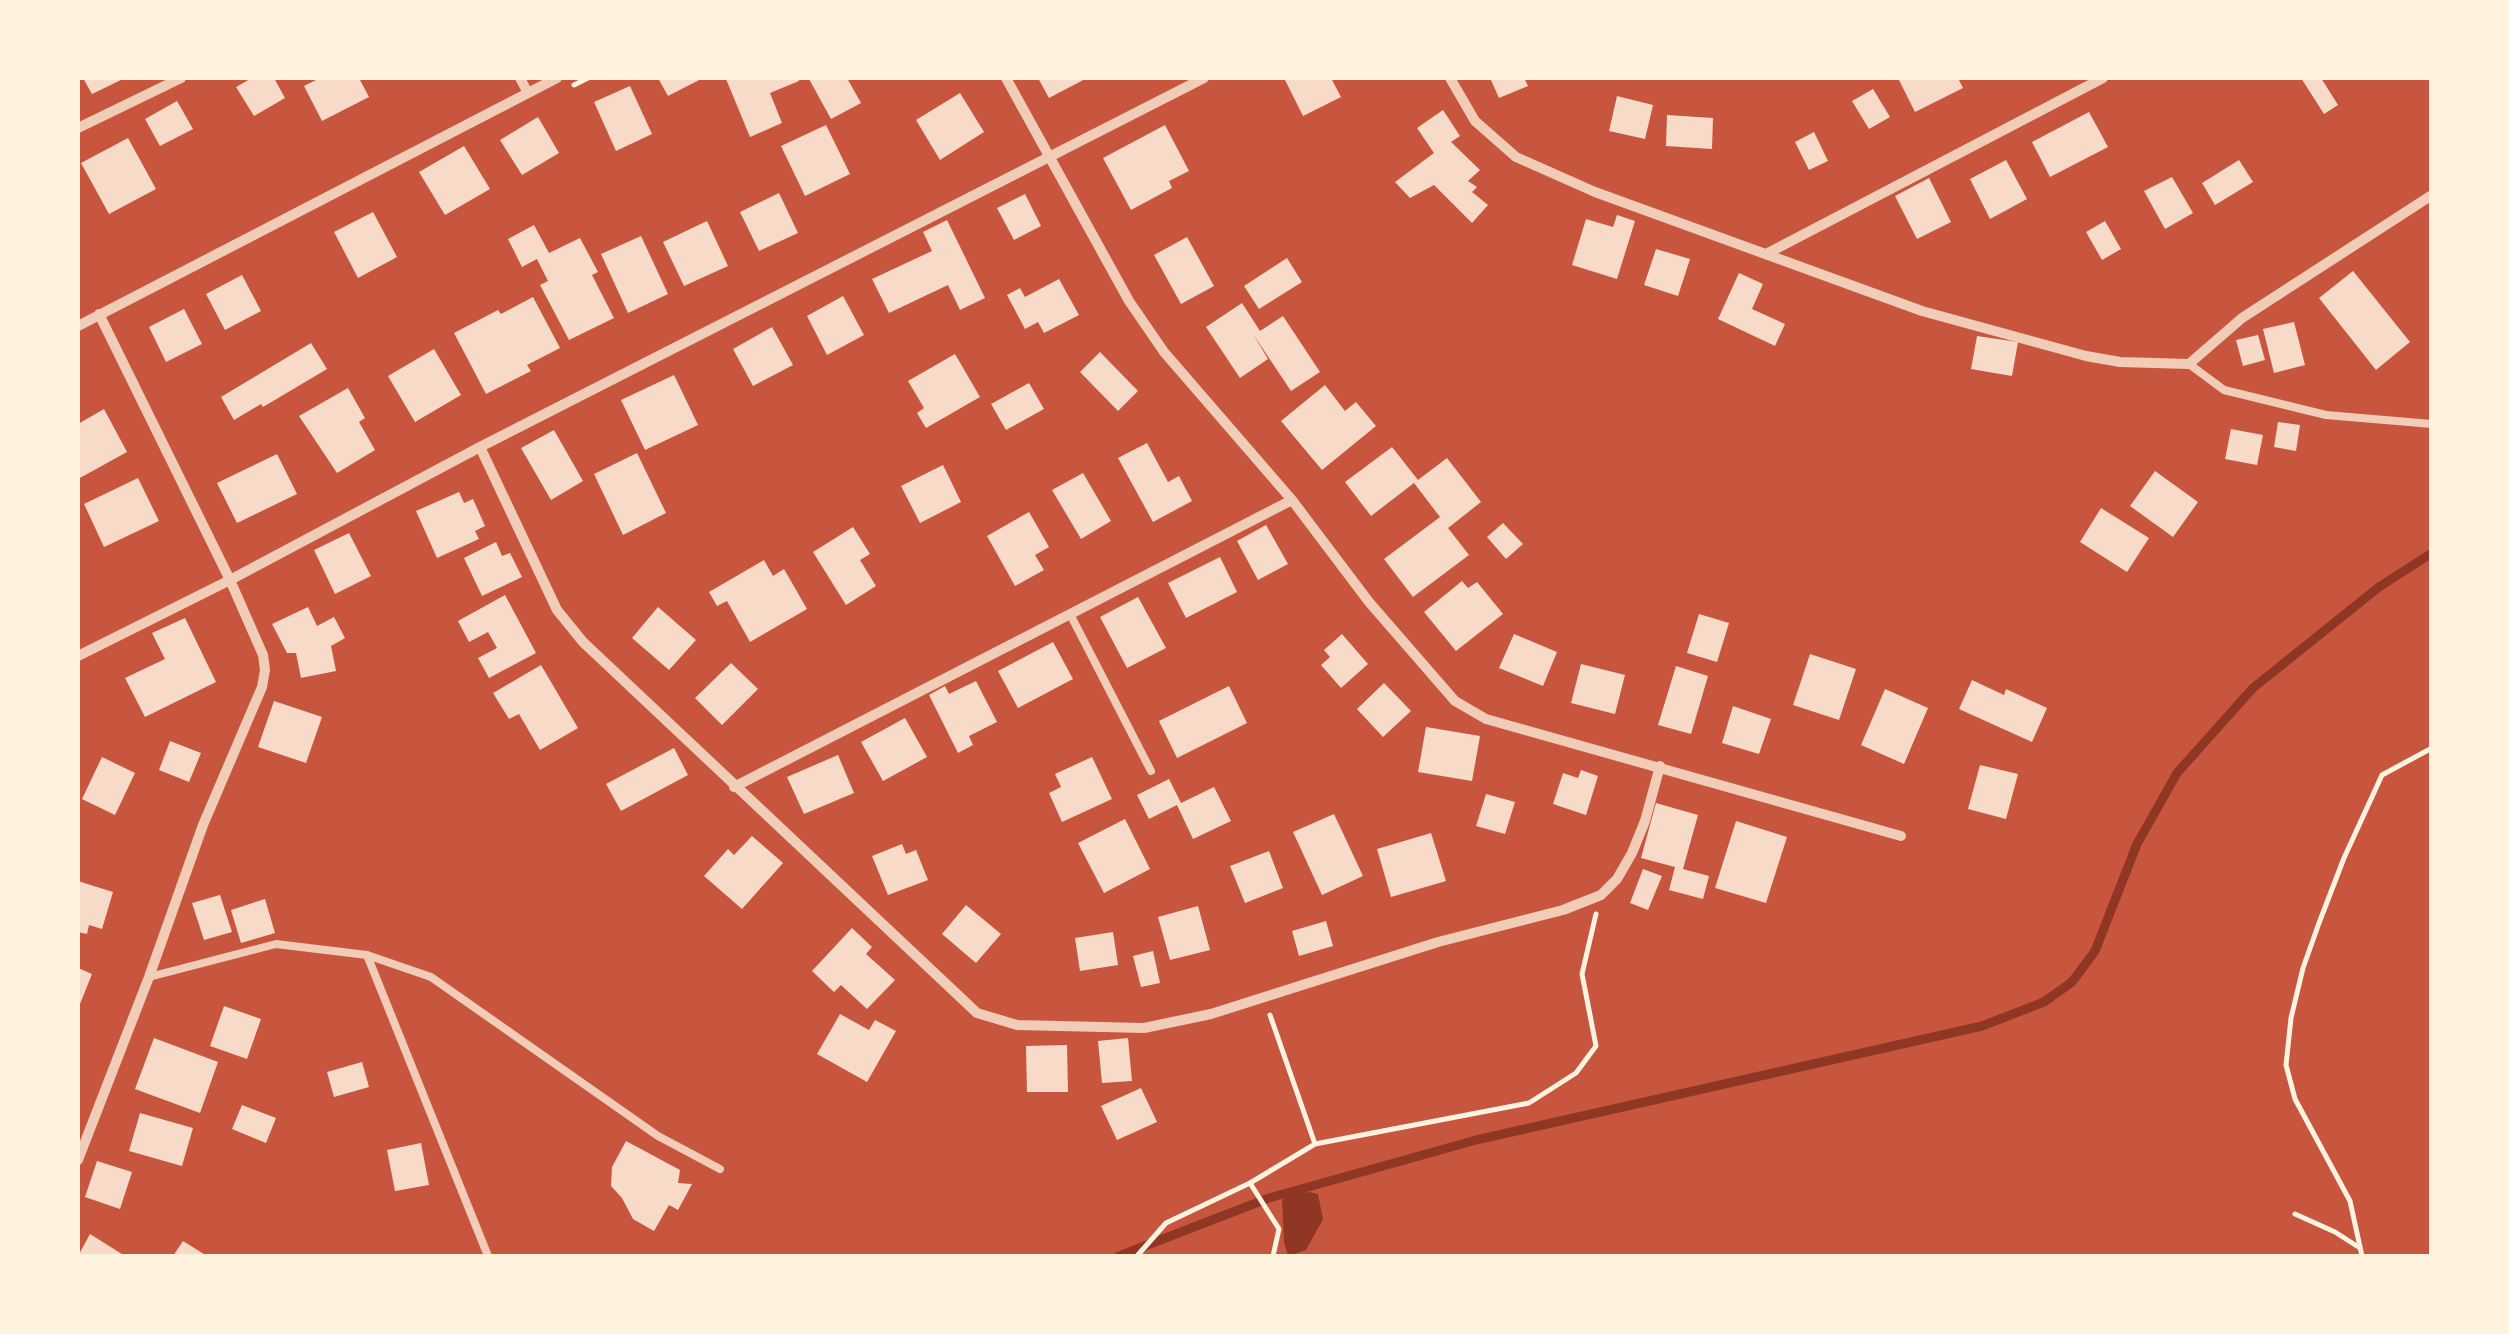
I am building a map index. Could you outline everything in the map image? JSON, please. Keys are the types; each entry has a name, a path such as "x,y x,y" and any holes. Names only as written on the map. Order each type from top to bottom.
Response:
{"street":[{"path":"78,128 181,78"},
{"path":"520,78 528,93"},
{"path":"78,326 557,78"},
{"path":"1006,78 1128,300 1156,339 1292,500 1369,602 1456,702 1486,719 1901,836"},
{"path":"78,656 1204,78"},
{"path":"1450,78 1475,121 1516,156 1595,192 1922,311 2120,362 2189,364 2242,318 2432,196"},
{"path":"1768,254 2103,78"},
{"path":"78,1160 80,1144 148,977 202,826 262,687 262,654 230,580 99,314"},
{"path":"480,447 558,610 583,642 977,1013 1018,1025 1144,1028 1211,1014 1438,942 1563,910 1600,895 1617,879 1646,821 1660,766"},
{"path":"734,786 1292,500"}],"lane":[{"path":"2189,364 2224,390 2326,415 2432,424"},
{"path":"1070,614 1152,771"},
{"path":"148,977 276,944 367,955 431,977 658,1136 720,1170"},
{"path":"367,955 488,1256"}],"path":[{"path":"2362,1256 2350,1201 2295,1099 2286,1065 2291,1018 2326,907 2382,775 2432,748"},
{"path":"1136,1256 1166,1223 1250,1183 1315,1144 1529,1102 1576,1073 1596,1046 1582,974 1600,895"},
{"path":"1264,997 1315,1144"},
{"path":"1250,1183 1279,1229 1273,1256"},
{"path":"2295,1214 2360,1248"}],"shaded area":[{"path":"1318,1194 1323,1219 1306,1250 1288,1256 1282,1201 1287,1195"}],"building":[{"path":"83,78 125,78 92,94"},
{"path":"252,78 274,78 285,98 254,116 236,87"},
{"path":"320,78 359,78 369,97 322,121 304,86"},
{"path":"658,78 703,78 668,96"},
{"path":"847,78 861,103 831,119 809,79"},
{"path":"1038,78 1087,78 1049,98"},
{"path":"1284,78 1331,78 1341,97 1303,116"},
{"path":"1490,78 1524,78 1528,86 1499,98"},
{"path":"1898,78 1958,78 1963,88 1915,112"},
{"path":"2301,78 2321,78 2338,105 2324,114"},
{"path":"726,79 799,81 770,93 782,123 750,137"},
{"path":"630,86 652,134 616,151 594,102"},
{"path":"1873,89 1890,117 1869,129 1852,101"},
{"path":"960,93 984,132 940,160 916,120"},
{"path":"1617,96 1653,105 1645,139 1609,131"},
{"path":"177,101 193,129 160,146 145,119"},
{"path":"1443,110 1460,136 1451,142 1480,170 1468,181 1477,187 1472,192 1488,205 1472,223 1434,185 1410,198 1395,182 1434,153 1417,128"},
{"path":"2089,112 2108,147 2050,177 2032,142"},
{"path":"1667,115 1713,118 1712,149 1666,146"},
{"path":"538,117 559,153 522,175 500,140"},
{"path":"826,125 850,174 805,196 781,146"},
{"path":"1165,125 1189,171 1169,181 1172,188 1131,210 1103,158"},
{"path":"1814,132 1828,161 1809,170 1795,142"},
{"path":"128,138 156,189 109,214 81,163"},
{"path":"464,146 490,189 445,215 419,172"},
{"path":"2006,160 2027,199 1990,219 1970,179"},
{"path":"2239,160 2253,182 2215,205 2202,183"},
{"path":"2172,177 2193,213 2165,229 2144,191"},
{"path":"1929,178 1951,222 1917,239 1895,196"},
{"path":"779,193 798,233 759,251 740,212"},
{"path":"1025,194 1041,226 1014,240 997,208"},
{"path":"373,212 397,257 358,278 334,232"},
{"path":"1617,215 1635,221 1617,279 1572,265 1586,219 1613,227"},
{"path":"947,220 985,298 960,310 948,285 889,313 872,279 932,251 923,232"},
{"path":"707,221 728,266 684,286 663,242"},
{"path":"2105,221 2121,249 2102,260 2086,232"},
{"path":"534,225 549,253 580,238 598,272 592,275 614,318 569,340 540,285 548,281 537,259 522,267 508,239"},
{"path":"641,236 668,294 628,313 601,254"},
{"path":"1187,237 1214,286 1181,304 1154,255"},
{"path":"1656,249 1690,259 1678,296 1644,285"},
{"path":"1287,258 1302,282 1259,309 1244,286"},
{"path":"2353,271 2410,342 2376,370 2319,298"},
{"path":"1739,273 1763,284 1752,309 1785,324 1775,346 1718,319"},
{"path":"242,275 261,311 225,330 206,294"},
{"path":"1059,279 1079,315 1044,333 1038,322 1025,329 1007,295 1020,288 1025,297"},
{"path":"843,296 864,335 827,355 807,316"},
{"path":"533,297 560,348 527,365 531,371 486,394 454,333"},
{"path":"1242,303 1260,331 1283,316 1320,372 1291,391 1253,334 1268,359 1240,378 1206,327"},
{"path":"184,309 202,344 166,362 149,327"},
{"path":"2294,322 2305,365 2274,373 2263,329"},
{"path":"772,327 793,365 753,386 733,349"},
{"path":"2258,335 2265,360 2243,366 2236,340"},
{"path":"1977,336 2018,342 2012,376 1971,369"},
{"path":"311,343 327,369 234,420 221,397"},
{"path":"434,349 461,395 415,422 388,376"},
{"path":"1100,352 1138,391 1118,411 1080,372"},
{"path":"955,354 980,397 926,428 917,413 924,408 908,381"},
{"path":"674,375 698,425 645,450 621,400"},
{"path":"1029,383 1044,409 1006,430 991,404"},
{"path":"1325,385 1345,411 1356,402 1376,426 1322,470 1281,421"},
{"path":"348,388 365,418 359,422 375,450 337,473 299,416"},
{"path":"104,409 127,452 78,479 78,424"},
{"path":"2278,422 2300,425 2296,451 2274,447"},
{"path":"2231,429 2263,435 2257,465 2225,459"},
{"path":"554,430 583,481 551,500 521,448"},
{"path":"1147,443 1168,482 1179,476 1192,501 1153,522 1118,458"},
{"path":"1392,447 1418,480 1447,458 1481,502 1448,528 1469,555 1413,597 1384,559 1440,517 1414,483 1371,516 1345,482"},
{"path":"637,453 666,513 623,535 594,474"},
{"path":"277,454 297,494 237,523 217,483"},
{"path":"943,465 961,502 920,523 901,486"},
{"path":"2155,471 2198,502 2173,537 2130,506"},
{"path":"1083,473 1111,521 1081,539 1052,490"},
{"path":"138,478 159,521 104,547 84,504"},
{"path":"459,492 464,503 473,499 485,526 475,531 479,539 437,558 416,511"},
{"path":"2101,508 2149,538 2127,572 2080,542"},
{"path":"1029,512 1049,547 1035,555 1044,570 1015,586 987,536"},
{"path":"1503,523 1523,544 1506,559 1487,537"},
{"path":"1266,525 1288,564 1258,580 1237,541"},
{"path":"853,527 870,554 860,560 876,586 846,605 813,552"},
{"path":"349,533 371,576 335,594 314,550"},
{"path":"496,542 502,556 510,553 522,577 482,596 464,558"},
{"path":"1220,557 1237,592 1186,618 1168,583"},
{"path":"764,560 773,576 784,569 807,609 750,642 727,601 717,606 709,592"},
{"path":"1462,581 1468,588 1477,582 1503,614 1456,651 1424,612"},
{"path":"505,595 536,653 489,678 478,658 497,648 488,632 469,642 458,621"},
{"path":"1138,597 1166,648 1127,668 1100,617"},
{"path":"308,607 317,626 334,617 345,638 331,646 336,671 301,678 296,653 287,653 272,624"},
{"path":"658,607 696,640 669,670 632,638"},
{"path":"1699,614 1729,623 1717,662 1687,653"},
{"path":"185,618 216,682 145,717 125,678 165,659 152,633"},
{"path":"1342,634 1368,664 1341,688 1321,665 1330,657 1324,650"},
{"path":"1514,634 1557,652 1543,686 1499,668"},
{"path":"1053,642 1073,679 1018,708 998,671"},
{"path":"1810,654 1856,669 1839,720 1793,705"},
{"path":"731,663 758,689 722,725 695,698"},
{"path":"1581,664 1625,675 1615,714 1571,703"},
{"path":"541,665 578,728 540,750 519,714 509,719 493,693"},
{"path":"1676,666 1708,676 1691,734 1658,725"},
{"path":"1972,680 2004,695 2006,689 2047,708 2032,742 1959,709"},
{"path":"976,681 997,722 969,736 973,745 958,753 929,695 945,686 949,694"},
{"path":"1384,683 1411,711 1383,737 1357,709"},
{"path":"1229,686 1247,723 1177,758 1159,721"},
{"path":"1885,689 1928,708 1904,764 1861,745"},
{"path":"274,701 322,717 306,763 258,747"},
{"path":"1733,706 1771,719 1759,754 1722,743"},
{"path":"905,718 927,757 883,781 861,742"},
{"path":"1426,727 1480,736 1472,781 1418,772"},
{"path":"170,741 201,753 189,782 159,770"},
{"path":"674,748 688,775 621,811 606,784"},
{"path":"838,755 854,793 804,814 787,777"},
{"path":"102,757 135,773 115,815 82,799"},
{"path":"1092,757 1112,799 1062,822 1049,793 1061,787 1055,774"},
{"path":"1980,765 2018,774 2006,819 1968,809"},
{"path":"1581,770 1598,776 1586,815 1553,804 1563,773 1578,778"},
{"path":"1169,779 1181,803 1214,787 1231,821 1193,839 1177,805 1149,819 1137,795"},
{"path":"1486,794 1515,802 1505,834 1476,826"},
{"path":"1656,803 1698,815 1683,869 1709,876 1703,899 1669,890 1675,867 1641,858"},
{"path":"1334,814 1363,876 1322,895 1293,832"},
{"path":"1125,819 1150,869 1104,893 1078,843"},
{"path":"1736,821 1787,837 1766,903 1715,888"},
{"path":"1431,833 1446,881 1391,897 1377,849"},
{"path":"752,836 783,863 742,909 704,876 728,849 734,855"},
{"path":"902,844 906,854 916,850 928,880 888,895 872,856"},
{"path":"1269,851 1283,888 1245,903 1230,866"},
{"path":"1643,869 1662,876 1648,910 1630,903"},
{"path":"78,881 113,892 102,929 89,925 87,934 78,932"},
{"path":"220,895 232,932 204,940 192,903"},
{"path":"265,899 275,933 241,943 231,910"},
{"path":"966,905 1001,934 976,963 942,934"},
{"path":"1198,906 1210,950 1170,960 1158,917"},
{"path":"1326,921 1333,946 1299,956 1292,931"},
{"path":"852,928 872,947 866,954 895,980 867,1009 841,985 834,992 812,971"},
{"path":"1113,932 1118,965 1080,971 1075,938"},
{"path":"1153,951 1160,983 1141,987 1133,956"},
{"path":"78,968 92,974 78,1009"},
{"path":"224,1006 261,1019 247,1059 210,1046"},
{"path":"840,1014 869,1030 875,1020 896,1031 867,1082 817,1054"},
{"path":"154,1038 218,1062 200,1113 135,1089"},
{"path":"1128,1038 1132,1081 1102,1083 1098,1041"},
{"path":"1067,1045 1068,1092 1027,1092 1026,1046"},
{"path":"362,1062 369,1087 334,1097 327,1072"},
{"path":"1141,1088 1157,1122 1117,1140 1101,1106"},
{"path":"242,1105 276,1118 266,1143 232,1129"},
{"path":"140,1113 193,1128 182,1166 129,1151"},
{"path":"626,1141 680,1170 678,1183 692,1184 678,1210 669,1205 654,1231 633,1219 611,1186 612,1167"},
{"path":"421,1143 429,1185 395,1191 387,1150"},
{"path":"97,1161 132,1172 120,1209 85,1197"},
{"path":"90,1234 125,1256 78,1256"},
{"path":"183,1241 207,1256 173,1256"}],"waterway":[{"path":"1119,1256 1269,1198 1476,1140 1982,1026 2044,1002 2072,982 2095,951 2137,844 2177,773 2253,688 2379,587 2432,553"}]}
